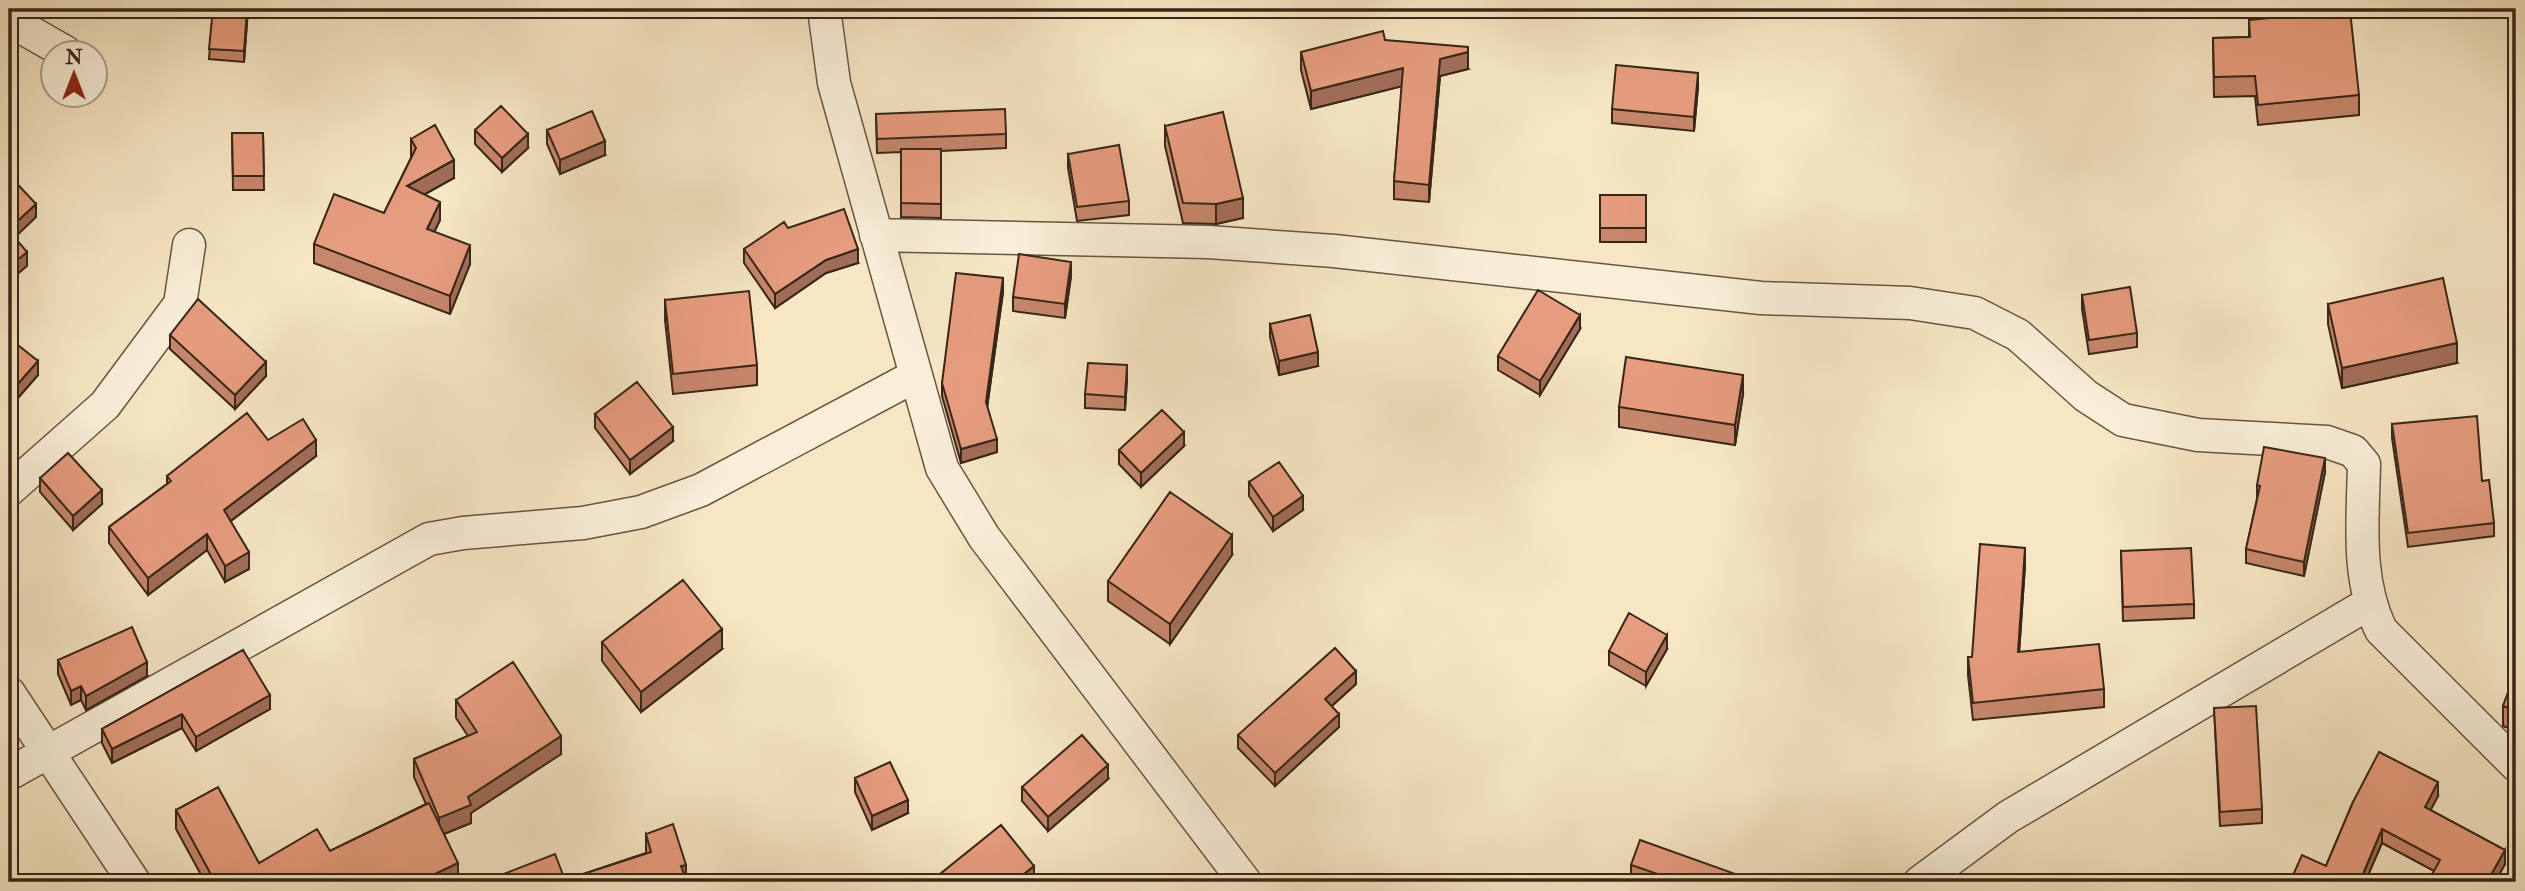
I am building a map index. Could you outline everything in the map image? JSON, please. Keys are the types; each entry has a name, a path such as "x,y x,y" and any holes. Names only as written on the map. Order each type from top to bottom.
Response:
{"street":[{"path":"824,9 834,83 942,468 984,537 1245,882"},
{"path":"9,20 40,38"},
{"path":"876,235 1209,242 1334,251 1760,298 1910,303 1975,313 2018,335 2086,396 2123,420 2198,435 2327,442 2353,451 2364,464 2363,563 2368,604 2381,630 2516,765"},
{"path":"9,491 105,405 180,304 189,245"},
{"path":"9,774 429,539 463,533 583,523 641,512 701,490 915,376"},
{"path":"1920,882 2008,817 2368,604"},
{"path":"9,693 50,751 134,882"}],"building":[{"path":"213,9 247,9 244,51 209,49"},
{"path":"2350,10 2359,95 2258,105 2255,76 2214,77 2213,38 2250,37 2249,20"},
{"path":"1383,31 1385,40 1468,47 1468,52 1440,59 1429,185 1394,181 1403,68 1311,91 1301,52"},
{"path":"1616,65 1698,73 1694,117 1612,109"},
{"path":"501,106 528,134 502,158 475,130"},
{"path":"1005,109 1006,134 877,139 876,114"},
{"path":"592,111 605,141 560,160 547,130"},
{"path":"1223,112 1243,198 1216,204 1183,203 1165,126"},
{"path":"435,125 454,160 407,186 440,202 427,229 470,245 450,296 314,244 334,194 384,213 416,148 411,139"},
{"path":"232,133 263,133 264,176 233,176"},
{"path":"1119,145 1129,201 1077,207 1068,154"},
{"path":"901,149 941,149 941,204 901,203"},
{"path":"9,175 36,204 9,229"},
{"path":"1600,195 1646,195 1646,228 1600,228"},
{"path":"844,209 858,249 826,260 775,294 744,249 784,222 788,228"},
{"path":"9,231 27,252 9,267"},
{"path":"1019,254 1071,262 1065,304 1013,297"},
{"path":"956,273 1003,278 986,402 997,439 961,449 942,383"},
{"path":"2443,278 2457,343 2342,368 2328,304"},
{"path":"2130,287 2137,333 2089,340 2082,295"},
{"path":"1538,290 1580,315 1540,381 1498,356"},
{"path":"749,291 757,365 673,374 665,300"},
{"path":"198,299 266,362 235,395 170,335"},
{"path":"1310,315 1318,352 1279,361 1270,324"},
{"path":"9,338 38,361 17,385 9,378"},
{"path":"1626,357 1743,375 1735,425 1619,407"},
{"path":"1088,363 1127,365 1125,397 1085,394"},
{"path":"637,382 673,427 630,460 595,414"},
{"path":"1162,410 1184,432 1141,473 1119,450"},
{"path":"247,413 268,440 303,419 316,440 224,510 249,552 225,566 207,534 148,578 109,527 171,481 167,476"},
{"path":"2477,416 2482,481 2489,480 2494,523 2408,533 2392,424"},
{"path":"2264,447 2325,458 2304,562 2246,549 2260,486 2257,485"},
{"path":"68,453 102,490 73,516 40,478"},
{"path":"1279,462 1303,496 1273,517 1249,482"},
{"path":"1170,492 1232,535 1170,624 1108,581"},
{"path":"1980,544 2025,548 2018,652 2099,644 2104,689 1973,703 1968,657 1972,657"},
{"path":"2191,548 2194,604 2123,607 2121,551"},
{"path":"683,580 722,629 641,692 602,642"},
{"path":"1629,613 1667,635 1646,672 1609,651"},
{"path":"132,627 147,662 86,696 81,686 71,691 58,660"},
{"path":"1335,648 1356,671 1325,699 1339,714 1275,773 1238,735"},
{"path":"243,650 270,695 196,737 182,714 112,749 102,729"},
{"path":"513,662 561,736 468,797 471,805 439,818 414,759 477,732 456,700"},
{"path":"2516,675 2516,711 2503,706"},
{"path":"2256,706 2262,809 2220,812 2214,708"},
{"path":"1082,735 1108,765 1048,817 1022,787"},
{"path":"2379,752 2438,782 2425,807 2505,850 2487,882 2428,882 2440,860 2382,829 2360,881 2363,882 2290,882 2302,855 2326,866 2353,802"},
{"path":"890,762 908,800 872,816 855,778"},
{"path":"218,787 259,863 317,829 330,851 429,803 458,863 418,882 215,882 176,810"},
{"path":"673,824 686,865 681,866 687,882 483,882 555,854 565,880 651,852 646,834"},
{"path":"1001,825 1034,866 1014,882 946,882 940,874"},
{"path":"1640,840 1741,876 1739,882 1681,882 1631,865"},
{"path":"9,858 21,882 9,882"}]}
